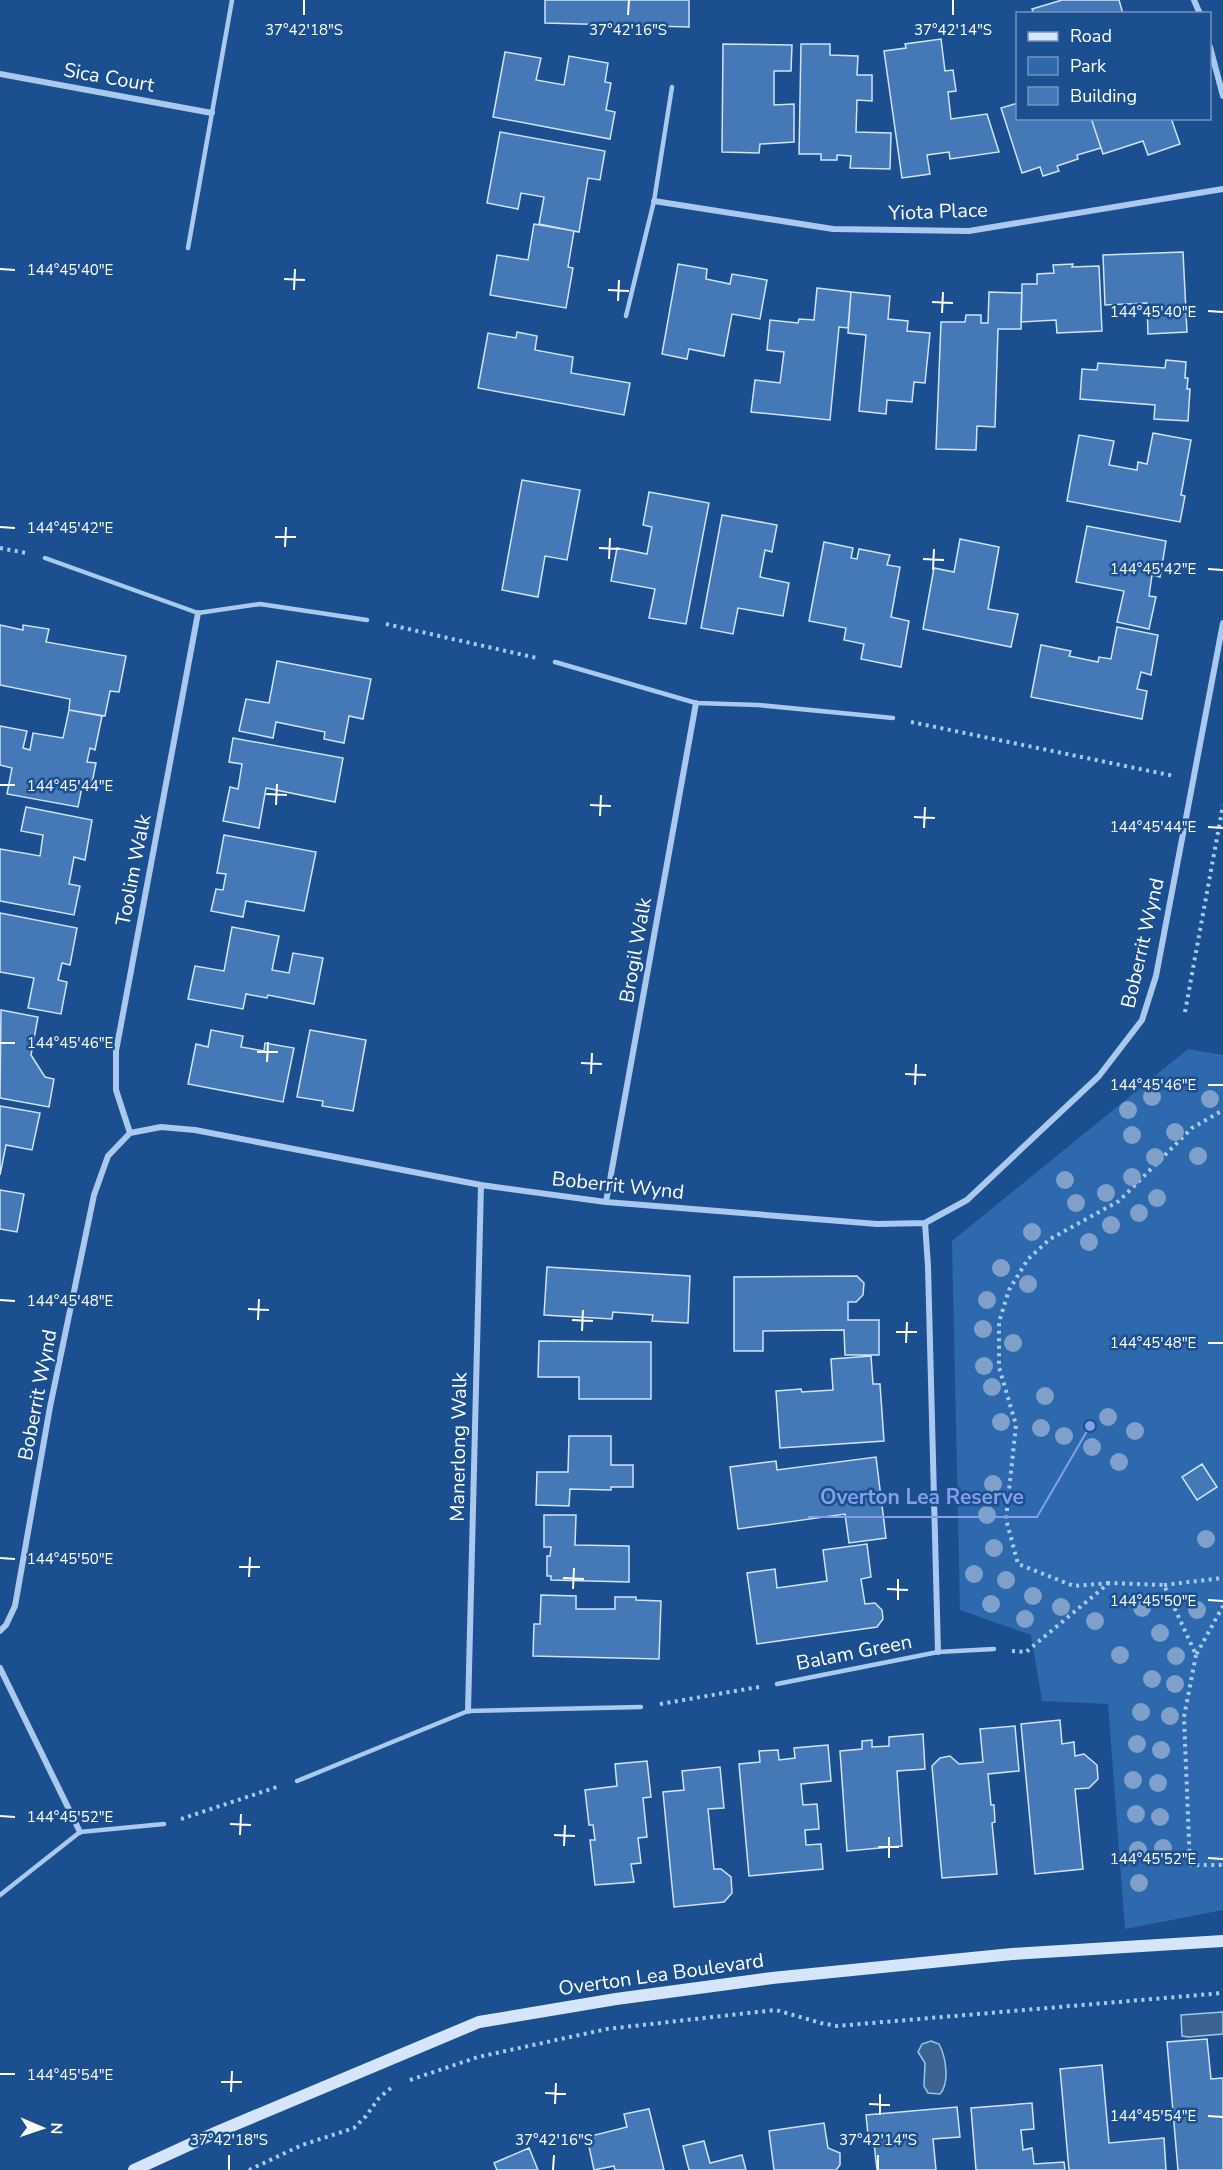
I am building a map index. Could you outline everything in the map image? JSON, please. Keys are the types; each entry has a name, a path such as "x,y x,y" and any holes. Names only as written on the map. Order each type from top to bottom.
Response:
{"street":[{"path":"1211,54 1223,96"},
{"name":"Sica Court","path":"0,74 212,113"},
{"name":"Yiota Place","path":"654,201 833,229 969,231 1223,189"},
{"name":"Toolim Walk","path":"130,1133 116,1090 116,1052 198,613"},
{"name":"Boberrit Wynd","path":"0,1631 6,1625 15,1606 50,1407 94,1195 108,1156 130,1133 161,1127 195,1130 482,1185 606,1202 877,1224 925,1223 968,1200 1099,1076 1142,1020 1156,976 1223,623"},
{"name":"Brogil Walk","path":"606,1202 696,703"},
{"name":"Manerlong Walk","path":"468,1711 482,1185"},
{"name":"Balam Green","path":"925,1223 938,1652"},
{"path":"0,1668 80,1832"},
{"name":"Overton Lea Boulevard","path":"134,2170 228,2127 479,2022 616,1999 772,1978 1012,1954 1222,1937"}],"lane":[{"path":"188,248 232,0"},
{"path":"626,316 654,201 672,87"},
{"path":"45,558 198,613 260,604 368,620"},
{"path":"555,662 696,703 758,705 893,718"},
{"name":"Balam Green","path":"777,1684 938,1652 994,1649"},
{"path":"297,1781 468,1711 641,1707"},
{"path":"0,1895 80,1832 164,1824"}],"path":[{"path":"0,548 45,558"},
{"path":"368,620 555,662"},
{"path":"893,718 1193,780"},
{"path":"1185,1012 1223,805"},
{"path":"1223,1110 1192,1128 1119,1201 1061,1231 1028,1259 1009,1290 999,1322 999,1367 1016,1425 1006,1519 1018,1564 1074,1586 1110,1583 1164,1585 1223,1578"},
{"path":"994,1649 1026,1652 1110,1583"},
{"path":"1164,1585 1196,1655"},
{"path":"1223,1606 1196,1655 1184,1717 1190,1865 1223,1865"},
{"path":"641,1707 777,1684"},
{"path":"164,1824 297,1781"},
{"path":"404,2082 478,2057 607,2029 757,2012 776,2010 837,2026 1223,1993"},
{"path":"249,2170 302,2145 354,2128 379,2098 393,2086"}],"green space":[{"path":"1188,1049 1223,1055 1223,1910 1125,1929 1108,1704 1042,1701 1031,1635 960,1610 952,1241"}],"shaded area":[{"path":"1223,2012 1223,2034 1182,2036 1181,2015"},
{"path":"931,2041 939,2044 944,2056 946,2077 940,2094 928,2093 924,2086 925,2063 918,2052 922,2044"}],"building":[{"path":"545,0 689,0 689,27 545,23"},
{"path":"1062,0 1119,0 1122,12 1033,12 1032,9"},
{"path":"941,39 945,71 953,70 956,91 948,92 951,119 987,114 999,152 950,159 949,152 927,155 930,174 902,178 884,51 906,48 905,44"},
{"path":"723,44 792,45 791,71 774,71 774,105 794,104 794,142 760,144 759,153 722,152"},
{"path":"801,44 830,44 830,55 858,56 857,75 872,75 872,101 857,100 856,132 891,133 890,169 850,168 851,156 837,155 837,160 821,160 821,154 799,154"},
{"path":"505,52 541,58 536,80 564,85 569,56 608,63 605,82 611,83 606,110 615,112 610,139 493,117"},
{"path":"1016,104 1016,120 1092,120 1101,148 1077,155 1078,159 1057,166 1059,171 1043,176 1040,167 1022,173 1001,108"},
{"path":"1092,120 1172,120 1180,144 1148,155 1143,141 1103,154"},
{"path":"500,132 605,151 600,180 588,178 579,232 539,224 544,197 521,193 518,209 487,203"},
{"path":"534,224 574,231 568,267 573,268 566,308 490,295 497,255 528,260"},
{"path":"1183,252 1187,332 1148,334 1147,303 1105,305 1103,255"},
{"path":"678,264 707,269 706,279 730,284 732,274 767,280 760,319 732,314 724,356 689,349 687,359 662,354"},
{"path":"1073,264 1072,267 1099,266 1102,331 1057,333 1056,320 1021,322 1022,284 1037,284 1037,274 1054,273 1053,265"},
{"path":"817,288 851,292 848,328 839,327 830,420 751,412 755,380 780,383 784,352 767,350 770,320 798,323 799,319 814,320"},
{"path":"851,292 890,296 888,319 908,321 907,331 930,333 925,383 914,382 912,402 887,400 886,414 859,411 866,335 848,333"},
{"path":"989,292 1022,293 1021,329 998,329 995,427 977,426 976,450 936,449 941,322 965,322 966,315 981,315 981,323 988,323"},
{"path":"517,332 537,336 535,350 573,357 571,373 630,383 624,415 478,388 488,333 516,338"},
{"path":"1166,360 1186,362 1185,378 1188,378 1187,389 1190,389 1188,421 1154,419 1155,405 1080,399 1082,369 1097,370 1098,363 1165,368"},
{"path":"1153,433 1191,440 1181,495 1185,496 1180,522 1067,501 1079,435 1114,441 1109,465 1137,470 1138,462 1147,464"},
{"path":"522,480 580,490 567,560 545,556 538,597 502,590"},
{"path":"649,492 709,503 686,624 649,618 655,589 611,581 617,548 647,554 652,527 643,525"},
{"path":"722,515 777,525 772,552 765,550 760,577 789,583 783,616 738,608 733,634 701,628"},
{"path":"1087,526 1166,541 1160,577 1152,575 1149,596 1156,597 1149,629 1117,622 1124,591 1076,582"},
{"path":"960,539 999,547 988,609 1018,614 1011,647 923,629 934,568 954,572"},
{"path":"824,542 853,548 851,558 857,559 859,549 890,555 887,565 900,567 891,617 909,621 901,667 861,659 864,644 844,640 846,628 809,621"},
{"path":"0,625 23,630 23,625 49,629 46,642 126,656 119,692 110,691 105,716 69,710 70,699 0,685"},
{"path":"1117,627 1158,635 1151,675 1141,672 1137,689 1147,691 1142,719 1031,697 1041,645 1071,651 1069,656 1098,662 1099,657 1111,659"},
{"path":"277,661 371,679 363,719 349,716 344,743 324,739 325,732 276,722 273,738 239,731 246,699 269,703"},
{"path":"69,710 102,716 95,750 90,748 87,762 96,763 91,788 82,787 78,807 7,794 12,768 0,765 0,726 27,731 23,748 30,750 33,733 63,738"},
{"path":"233,738 343,758 335,802 266,788 259,828 223,821 230,787 238,789 242,764 229,762"},
{"path":"26,807 92,820 85,860 74,857 69,884 80,886 74,915 0,901 0,849 40,856 43,835 21,831"},
{"path":"224,835 316,852 304,911 246,901 243,917 211,911 216,889 223,890 226,874 217,873"},
{"path":"0,913 77,928 70,965 62,963 58,980 67,982 61,1014 28,1008 34,978 0,972"},
{"path":"232,927 279,936 272,970 289,973 293,953 323,958 314,1004 268,995 267,998 246,994 243,1009 188,999 195,966 224,971"},
{"path":"1,1010 38,1017 31,1055 45,1077 54,1079 49,1107 0,1098"},
{"path":"211,1030 243,1036 241,1047 264,1051 265,1043 294,1048 283,1102 188,1084 196,1044 208,1047"},
{"path":"310,1030 366,1040 353,1111 322,1106 323,1101 297,1097"},
{"path":"0,1106 40,1113 32,1150 6,1145 0,1175"},
{"path":"0,1190 24,1194 17,1232 0,1229"},
{"path":"547,1267 690,1276 688,1323 652,1321 653,1315 613,1312 612,1319 544,1315"},
{"path":"857,1276 864,1283 863,1295 856,1302 848,1302 848,1320 879,1320 879,1355 845,1355 844,1330 763,1331 763,1351 734,1351 734,1277"},
{"path":"539,1341 651,1342 651,1399 579,1399 579,1377 538,1377"},
{"path":"871,1356 873,1384 880,1384 884,1441 780,1448 776,1391 833,1390 831,1359"},
{"path":"569,1436 611,1436 611,1465 633,1465 633,1487 611,1487 611,1490 570,1489 569,1506 536,1505 537,1472 568,1472"},
{"path":"876,1457 886,1538 849,1543 845,1514 738,1529 730,1467 776,1461 777,1470"},
{"path":"1202,1464 1217,1487 1197,1500 1182,1477"},
{"path":"544,1515 576,1515 575,1545 629,1546 629,1582 551,1580 551,1576 547,1576 547,1556 550,1556 551,1547 544,1547"},
{"path":"867,1544 871,1577 861,1579 865,1604 875,1603 882,1610 883,1619 877,1627 757,1644 747,1573 775,1569 777,1588 827,1581 823,1550"},
{"path":"541,1595 576,1596 576,1609 615,1609 615,1597 636,1597 636,1600 661,1601 659,1659 533,1656 534,1624 540,1624"},
{"path":"1060,1720 1062,1744 1074,1742 1075,1756 1084,1754 1097,1765 1098,1779 1089,1788 1075,1789 1083,1869 1035,1874 1021,1724"},
{"path":"1015,1726 1019,1771 988,1774 991,1805 994,1805 995,1822 992,1823 997,1874 942,1878 932,1766 940,1758 950,1756 959,1764 983,1762 980,1729"},
{"path":"923,1734 925,1769 897,1771 902,1846 847,1851 840,1751 862,1749 862,1741 872,1740 872,1747 889,1746 889,1737"},
{"path":"828,1745 831,1781 801,1784 803,1805 817,1804 819,1829 805,1830 806,1845 821,1844 823,1869 749,1876 739,1764 760,1762 759,1751 778,1750 779,1760 795,1758 794,1748"},
{"path":"647,1761 651,1797 643,1798 647,1837 638,1838 641,1863 631,1864 634,1882 595,1885 590,1840 595,1840 593,1825 589,1825 585,1790 617,1786 615,1764"},
{"path":"720,1767 724,1808 708,1809 714,1869 721,1869 731,1877 732,1893 724,1902 674,1907 663,1792 684,1790 682,1771"},
{"path":"1207,2039 1211,2079 1223,2078 1223,2170 1178,2170 1167,2042"},
{"path":"1102,2065 1109,2143 1164,2138 1166,2170 1069,2170 1060,2069"},
{"path":"1032,2103 1034,2129 1021,2130 1023,2150 1032,2148 1034,2164 1064,2162 1065,2170 976,2170 971,2108"},
{"path":"957,2107 960,2137 933,2139 936,2170 877,2170 874,2143 869,2144 866,2115"},
{"path":"649,2109 664,2170 615,2170 614,2166 594,2170 587,2137 627,2127 624,2114"},
{"path":"824,2123 828,2148 840,2153 840,2165 836,2170 774,2170 769,2131"},
{"path":"704,2141 710,2163 742,2155 746,2170 689,2170 683,2146"},
{"path":"529,2148 538,2170 497,2170 494,2163"}],"place":[{"name":"Overton Lea Reserve","path":"1090,1426"}]}
